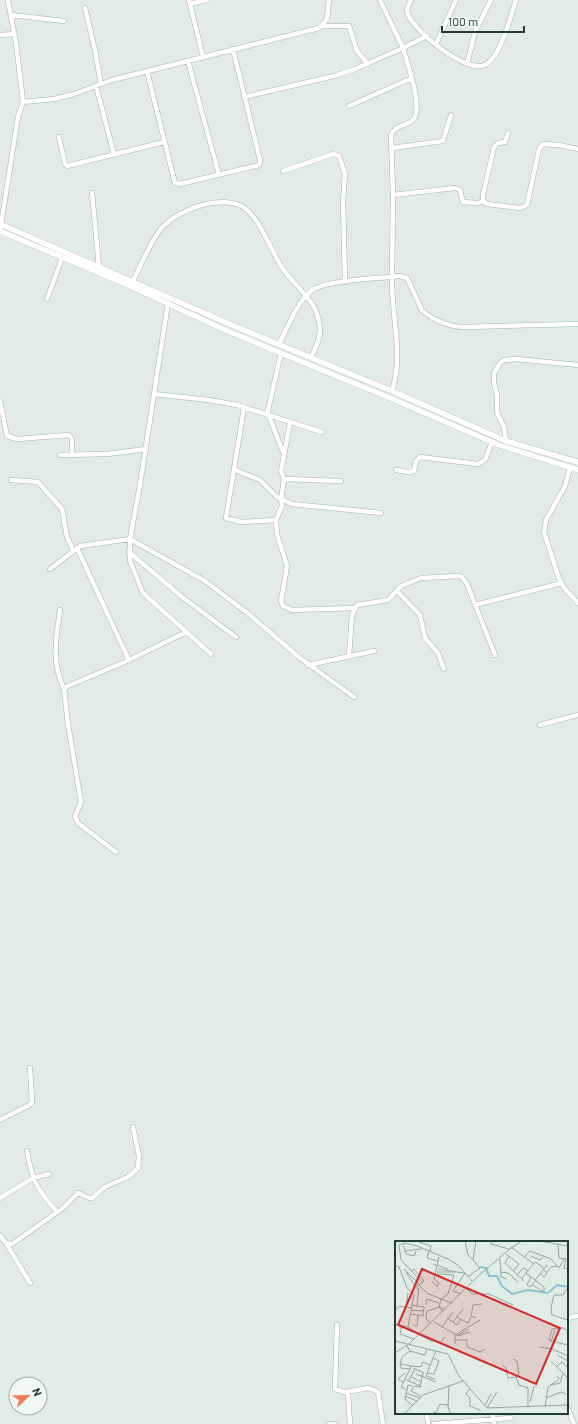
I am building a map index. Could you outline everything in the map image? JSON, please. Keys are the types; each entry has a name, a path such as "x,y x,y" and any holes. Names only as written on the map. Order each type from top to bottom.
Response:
{"street":[{"path":"8,0 14,34 22,102 18,118 0,231 168,303 225,330 492,442 578,470"},
{"path":"203,57 189,2 207,0"},
{"path":"323,26 327,19 328,0"},
{"path":"380,0 403,48 412,78 416,100 416,117 412,121 392,132 392,299 398,354 396,379 392,391"},
{"path":"412,0 407,8 409,16 427,36 450,56 467,64 481,66 488,63 500,44 516,0"},
{"path":"436,44 456,0"},
{"path":"467,64 475,32 491,0"},
{"path":"85,8 95,50 99,85 114,154"},
{"path":"11,15 64,21"},
{"path":"22,102 54,99 147,71 323,26 349,26 358,52 368,64"},
{"path":"0,34 14,34"},
{"path":"244,97 334,76 368,64 427,36"},
{"path":"147,71 175,183 180,184 255,166 260,163 233,49"},
{"path":"188,61 219,175"},
{"path":"349,106 412,78"},
{"path":"392,148 443,141 451,116"},
{"path":"483,201 494,147 498,143 505,142 508,133"},
{"path":"59,137 65,164 67,166 164,142"},
{"path":"393,195 455,188 460,190 463,202 475,203 483,201 487,204 524,207 529,202 540,146 546,143 578,150"},
{"path":"283,171 333,154 339,156 341,159 345,174 343,201 345,282"},
{"path":"92,193 99,267"},
{"path":"133,281 160,230 168,222 194,209 220,201 239,205 245,208 252,216 284,270 313,304 320,325 319,342 311,357"},
{"path":"1,224 234,326 392,391 506,441 578,462"},
{"path":"47,299 62,258"},
{"path":"279,344 306,296 318,286 400,276 407,278 422,310 426,314 450,326 464,327 578,324"},
{"path":"168,303 129,552 132,566 143,593 211,654"},
{"path":"281,353 268,416 284,455"},
{"path":"506,441 504,427 497,412 497,395 493,378 500,363 504,360 516,359 578,365"},
{"path":"154,394 209,400 244,408 322,432"},
{"path":"0,400 8,437 17,439 69,435 72,439 72,455"},
{"path":"244,408 226,518 241,522 276,520"},
{"path":"290,422 281,471 284,479 281,500 282,506 276,520 277,534 287,566 281,601 283,606 292,610 354,608"},
{"path":"396,470 414,471 416,461 420,457 478,464 485,460 492,442"},
{"path":"60,455 146,449"},
{"path":"570,468 565,486 544,526 545,538 562,583 568,594 578,603"},
{"path":"235,470 260,480 281,500 298,505 381,513"},
{"path":"284,479 341,481"},
{"path":"11,480 38,482 61,508 67,537 75,549 127,656 127,661"},
{"path":"50,569 75,549 88,544 130,539 205,581 250,615 308,665 354,697"},
{"path":"129,552 182,597 236,637"},
{"path":"350,656 352,615 354,608 359,604 388,600 406,582 421,578 458,576 465,580 495,655"},
{"path":"475,605 562,583"},
{"path":"397,591 420,615 425,638 438,654 444,669"},
{"path":"60,610 55,655 58,673 64,689 69,731 81,802 76,818 78,823 116,852"},
{"path":"64,689 127,661 186,632"},
{"path":"308,665 374,651"},
{"path":"540,725 578,715"},
{"path":"0,1120 31,1104 30,1068"},
{"path":"6,1243 12,1244 57,1212 78,1193 92,1198 105,1187 128,1177 137,1170 139,1160 132,1127"},
{"path":"27,1151 32,1178 39,1190 57,1212"},
{"path":"0,1198 32,1178 49,1174"},
{"path":"0,1235 30,1283"},
{"path":"568,1319 571,1317 578,1316"},
{"path":"337,1325 335,1389 346,1392 369,1388 378,1392 383,1424"},
{"path":"346,1392 348,1396 350,1424"},
{"path":"568,1409 574,1424"},
{"path":"427,1414 428,1424"},
{"path":"434,1424 494,1422 511,1418"},
{"path":"329,1424 335,1424"}]}
